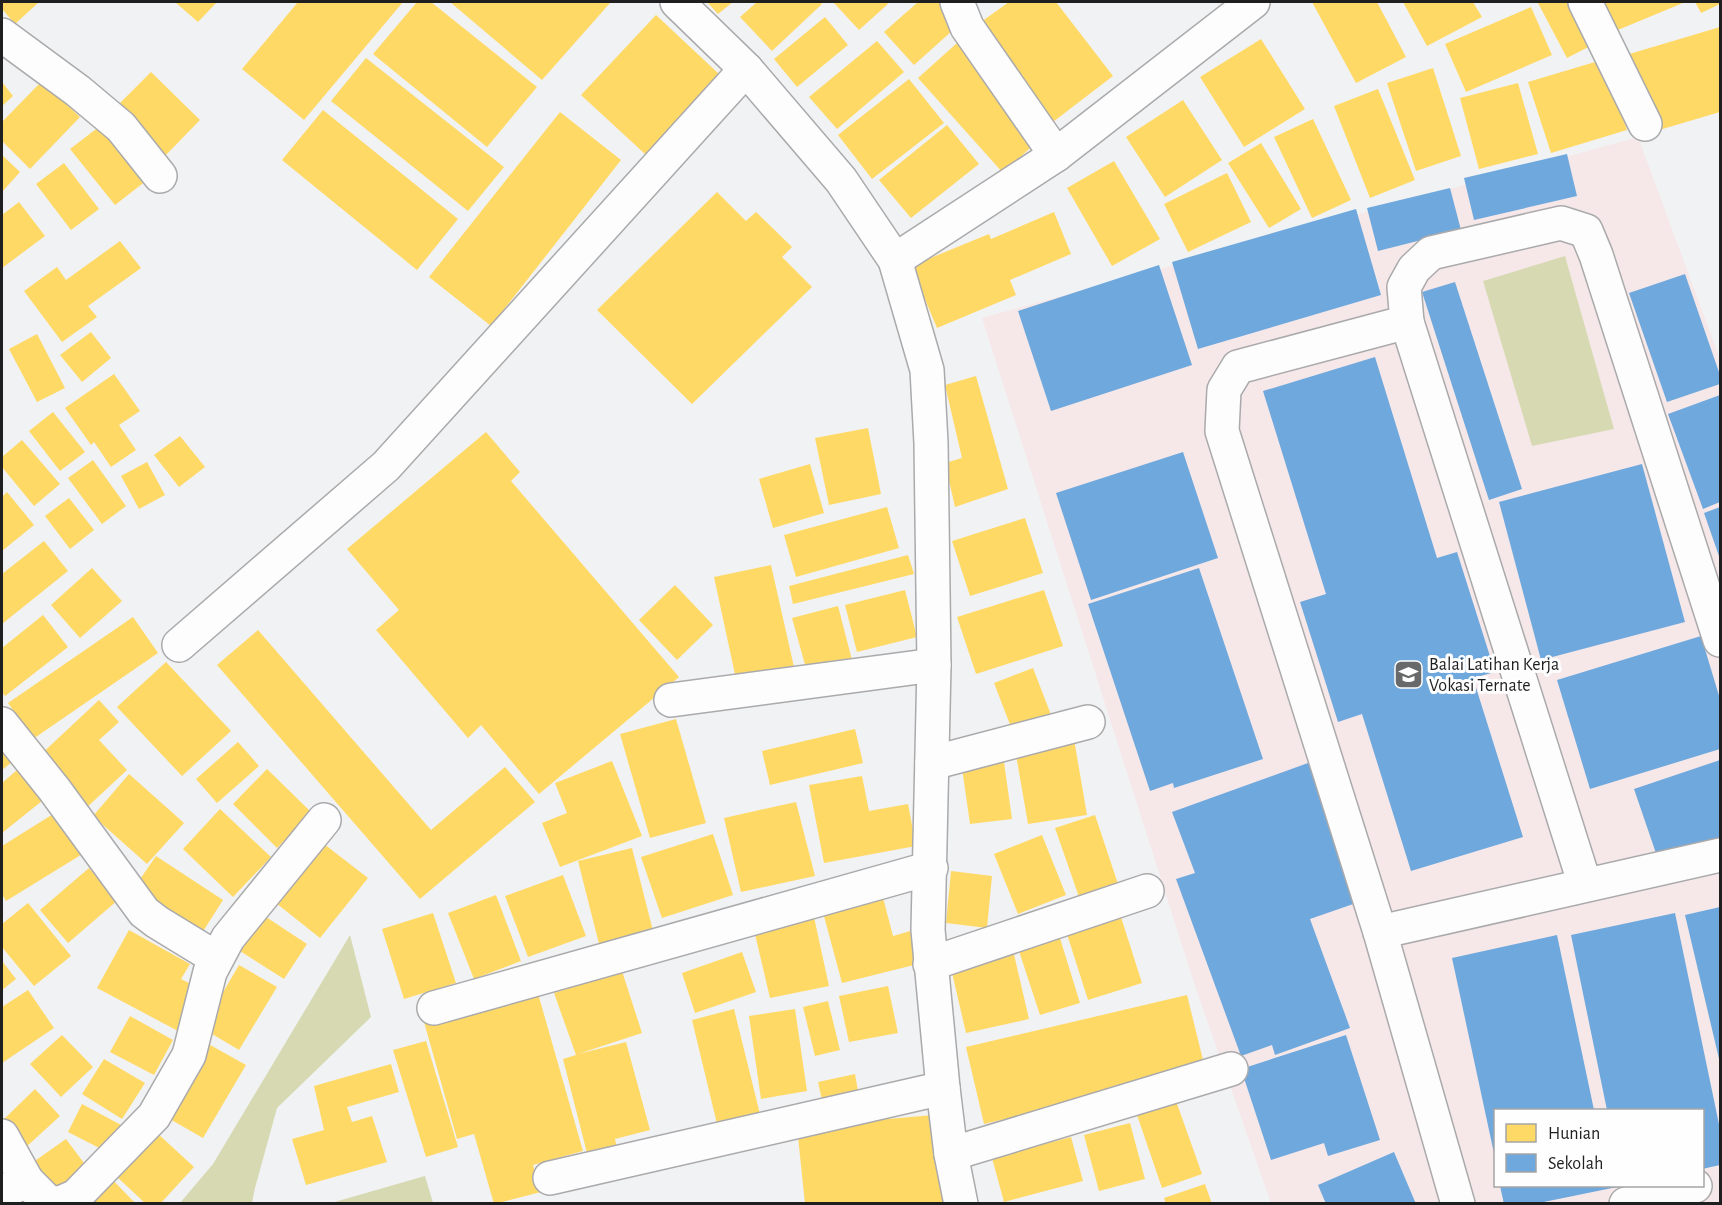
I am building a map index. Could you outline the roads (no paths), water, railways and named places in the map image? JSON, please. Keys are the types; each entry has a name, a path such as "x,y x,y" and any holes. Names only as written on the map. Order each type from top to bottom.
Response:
{"street":[{"path":"677,2 746,69 841,180 895,260 927,370 931,443 934,665 928,930 943,1088 951,1154 961,1203"},
{"path":"957,2 967,27 1056,155"},
{"path":"895,260 1056,155 1253,2"},
{"path":"1586,2 1645,124"},
{"path":"2,34 78,91 121,127 160,176"},
{"path":"179,645 386,466 746,69"},
{"path":"1585,885 1407,322 1404,287 1414,269 1431,253 1561,223 1586,231 1600,266 1720,640"},
{"path":"1407,322 1238,367 1224,390 1222,431 1380,932 1458,1203"},
{"path":"670,700 934,665"},
{"path":"932,763 1088,722"},
{"path":"2,724 54,789 144,912 216,958"},
{"path":"2,1136 14,1186 48,1202 60,1203 76,1196 154,1116 189,1055 210,972 216,958 228,938 324,820"},
{"path":"1380,932 1720,855"},
{"path":"434,1008 931,868"},
{"path":"930,964 1147,891"},
{"path":"951,1154 1230,1069"},
{"path":"550,1178 943,1088"},
{"path":"1704,1183 1720,1179"},
{"path":"1626,1203 1687,1187"}],"place":[{"name":"Balai Latihan Kerja Vokasi Ternate","path":"1408,674"}]}
